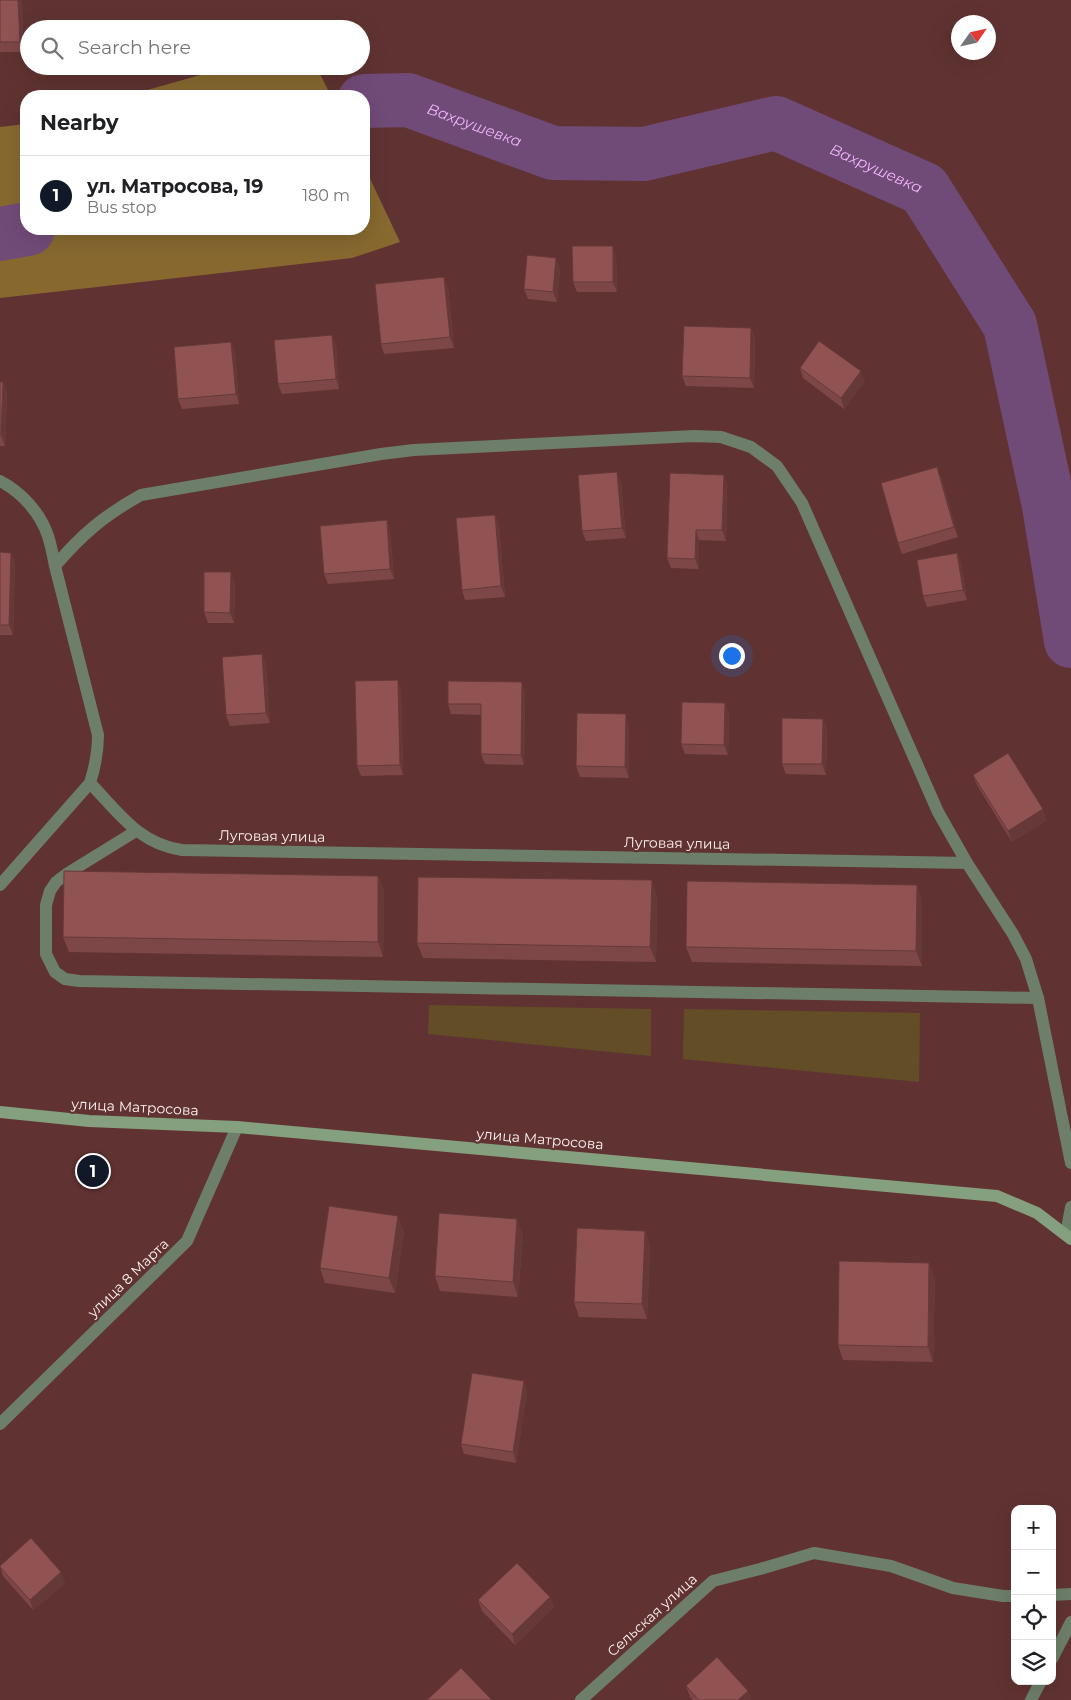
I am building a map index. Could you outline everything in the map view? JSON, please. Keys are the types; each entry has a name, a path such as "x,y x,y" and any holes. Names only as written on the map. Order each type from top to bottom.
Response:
{"street":[{"path":"55,566 93,526 115,510 142,495 381,454 414,450 694,436 721,437 751,447 777,466 802,503 938,812 967,863 1013,934 1026,959 1038,998 1071,1163"},
{"path":"0,481 24,498 38,515 48,535 98,735 96,765 90,783 0,885"},
{"name":"Луговая улица","path":"90,783 136,831 159,845 182,850 967,863"},
{"path":"136,831 68,873 56,882 50,891 46,905 46,954 55,972 66,979 79,982 1038,998"},
{"name":"улица Матросова","path":"0,1112 89,1121 237,1127 997,1196 1037,1213 1069,1236"},
{"name":"улица 8 Марта","path":"0,1424 187,1240 237,1127"},
{"path":"1069,1236 1071,1207"},
{"name":"Сельская улица","path":"581,1700 713,1581 814,1553 891,1566 953,1588 1011,1596"},
{"path":"1056,1595 1071,1594"},
{"path":"1056,1651 1071,1622"},
{"path":"1032,1700 1039,1685"}],"shaded area":[{"path":"200,75 320,75 328,90 147,90"},
{"path":"20,125 20,235 370,235 370,179 400,242 352,258 0,298 0,127"},
{"path":"429,1005 651,1009 651,1056 428,1034"},
{"path":"684,1009 920,1013 919,1082 683,1059"}],"building":[{"path":"0,0 18,0 20,42 0,42"},
{"path":"572,246 613,246 613,282 573,282"},
{"path":"527,255 556,258 553,292 524,289"},
{"path":"444,277 450,337 381,344 375,284"},
{"path":"684,326 751,328 750,378 682,376"},
{"path":"332,335 336,379 278,384 274,340"},
{"path":"819,341 861,371 841,398 800,368"},
{"path":"231,342 236,394 178,399 174,347"},
{"path":"0,382 3,382 1,435 0,435"},
{"path":"937,467 954,527 898,543 881,483"},
{"path":"617,472 622,528 582,531 578,475"},
{"path":"670,473 724,475 722,530 696,530 695,559 667,558"},
{"path":"495,515 501,586 462,590 456,518"},
{"path":"387,520 390,569 324,574 320,526"},
{"path":"0,552 11,553 9,625 0,625"},
{"path":"957,553 963,590 923,596 917,560"},
{"path":"204,572 231,572 230,613 204,612"},
{"path":"262,654 266,713 226,715 222,657"},
{"path":"398,680 400,765 357,766 355,681"},
{"path":"448,681 522,682 521,755 481,754 481,704 448,704"},
{"path":"682,702 725,703 724,745 681,744"},
{"path":"577,713 626,714 625,767 576,766"},
{"path":"782,718 823,719 822,764 782,764"},
{"path":"1008,753 1043,809 1008,831 973,775"},
{"path":"64,871 378,876 378,942 63,937"},
{"path":"418,877 652,880 650,947 417,943"},
{"path":"687,881 917,885 916,951 686,947"},
{"path":"329,1206 398,1216 389,1278 320,1268"},
{"path":"439,1213 517,1219 513,1282 435,1276"},
{"path":"577,1228 645,1231 642,1304 574,1302"},
{"path":"839,1261 929,1263 928,1347 838,1345"},
{"path":"472,1373 524,1381 513,1452 461,1444"},
{"path":"31,1538 61,1572 30,1600 0,1566"},
{"path":"517,1563 550,1597 512,1634 478,1600"},
{"path":"717,1657 748,1691 738,1700 699,1700 686,1686"},
{"path":"461,1668 492,1700 427,1700"}],"waterway":[{"name":"Вахрушевка","path":"370,101 408,100 553,153 644,154 776,123 924,189 1010,325 1049,506 1071,641"},
{"name":"Вахрушевка","path":"0,234 20,230"}],"place":[{"name":"ул. Матросова, 19","path":"93,1171"}]}
